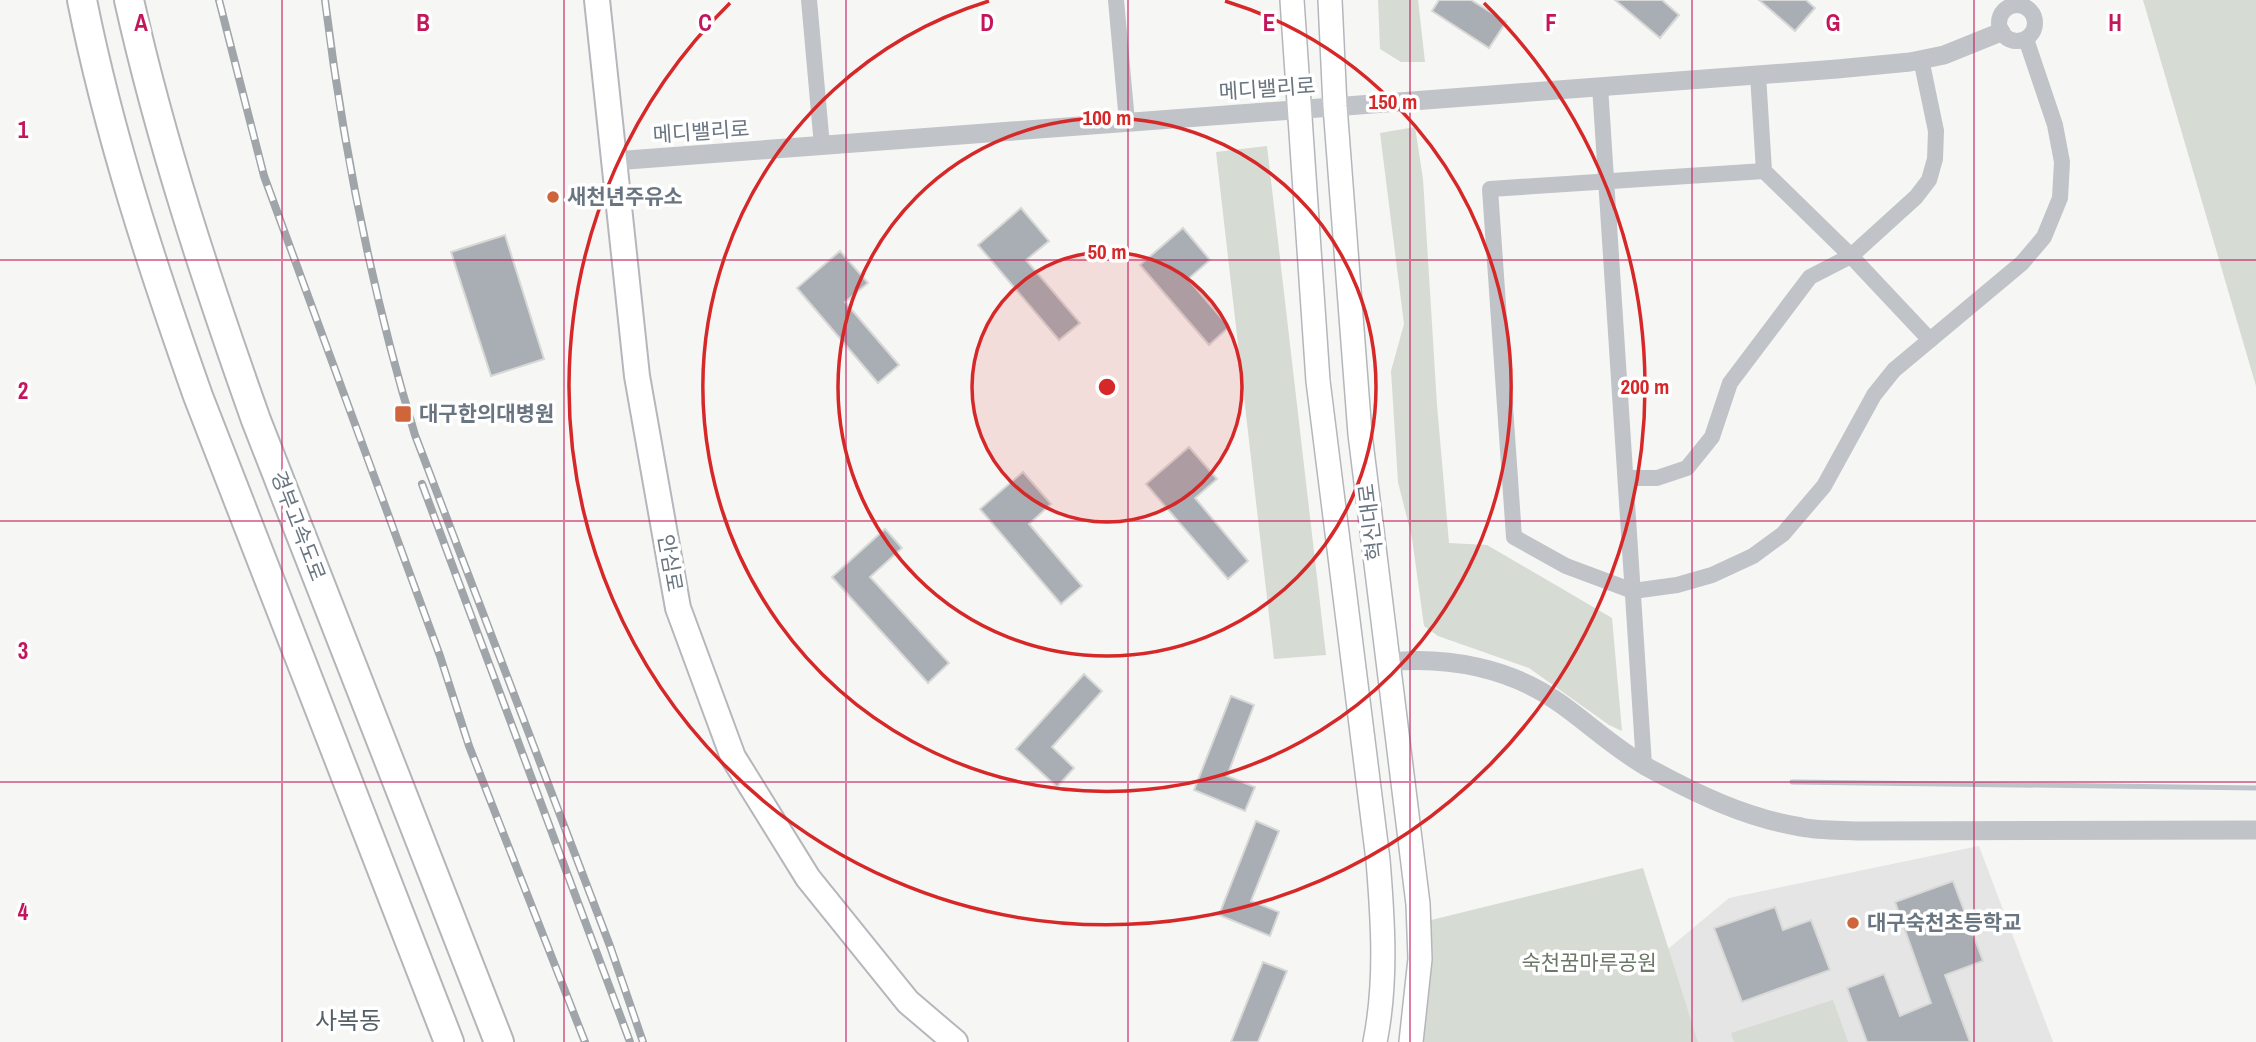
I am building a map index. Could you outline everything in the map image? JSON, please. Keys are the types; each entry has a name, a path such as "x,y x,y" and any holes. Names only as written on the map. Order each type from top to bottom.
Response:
{"highway":[{"path":"82,0 117,148 179,344 449,1042"},
{"name":"경부고속도로","path":"129,0 155,108 229,344 499,1042"}],"main road":[{"name":"안심로","path":"597,0 637,376 678,608 733,757 808,878 908,1003 955,1042"},
{"path":"1292,0 1318,380 1378,860 1384,930 1375,1042"},
{"name":"혁신대로","path":"1330,0 1335,106 1360,434 1418,904 1420,958 1411,1042"}],"street":[{"path":"809,0 822,145"},
{"path":"1115,0 1127,122"},
{"path":"2015,3 2027,8 2034,19 2034,30 2026,39 2015,41 2009,40 2001,32 1999,20 2015,3"},
{"name":"메디밸리로","path":"614,161 1758,75 1944,55 2001,32"},
{"path":"1764,171 1490,189 1514,537 1566,566 1633,592 1712,575 1753,556 1783,534 1824,486 1874,395 1894,370 2022,263 2044,237 2060,198 2062,162 2054,125 2026,39"},
{"path":"1626,478 1657,478 1687,468 1712,437 1730,383 1810,277 1851,256 1916,197 1929,180 1935,159 1936,131 1921,59"},
{"path":"1758,75 1764,171 1851,256 1930,340"},
{"path":"1600,86 1644,765"},
{"path":"1388,662 1414,660 1480,666 1524,682 1558,702 1644,765 1708,799 1761,819 1803,828 1860,831 2256,830"}],"shaded area":[{"name":"대구숙천초등학교","path":"1979,846 2053,1042 1698,1042 1668,949 1729,898"}],"green space":[{"path":"1378,0 1418,0 1425,62 1401,62 1380,49"},
{"path":"2143,0 2256,0 2256,386"},
{"path":"1415,127 1423,179 1437,405 1449,543 1487,545 1612,618 1622,731 1609,725 1529,668 1438,636 1424,626 1412,538 1398,482 1391,371 1404,324 1380,133"},
{"path":"1267,146 1326,655 1274,659 1216,152"},
{"name":"숙천꿈마루공원","path":"1643,868 1698,1042 1411,1042 1419,923"},
{"path":"1833,1000 1848,1042 1734,1042 1731,1033"}],"building":[{"path":"1439,0 1471,0 1506,22 1489,48 1432,11"},
{"path":"1615,0 1662,0 1679,15 1660,38"},
{"path":"1759,0 1806,0 1815,8 1795,31"},
{"path":"1021,208 1049,241 1026,260 1080,323 1059,340 978,245"},
{"path":"1183,228 1210,260 1188,279 1229,327 1209,345 1140,265"},
{"path":"505,235 544,359 491,376 451,252"},
{"path":"840,251 868,283 845,302 899,365 878,383 797,288"},
{"path":"1189,447 1217,479 1195,498 1248,561 1228,579 1146,484"},
{"path":"1023,472 1051,504 1029,524 1082,586 1061,604 980,509"},
{"path":"885,529 902,548 870,577 949,663 928,683 832,577"},
{"path":"1084,674 1102,691 1052,747 1074,768 1057,787 1016,749"},
{"path":"1231,696 1254,705 1227,776 1255,787 1245,811 1194,790"},
{"path":"1256,821 1279,831 1251,901 1279,912 1270,936 1219,915"},
{"path":"1953,881 1983,961 1945,975 1970,1042 1867,1042 1847,988 1884,974 1900,1016 1931,1003 1895,902"},
{"path":"1775,907 1783,930 1811,920 1830,970 1742,1002 1714,928"},
{"path":"1263,962 1287,971 1258,1042 1231,1042"}],"waterway":[{"path":"1792,782 2256,788"}],"railway":[{"path":"219,0 264,176 440,656 469,746 585,1042"},
{"path":"325,0 350,165 372,274 415,435 610,946 643,1042"},
{"path":"422,484 630,1042"}],"place":[{"name":"새천년주유소","path":"553,197"},
{"name":"대구한의대병원","path":"403,414"},
{"name":"대구숙천초등학교","path":"1853,923"}],"district":[{"name":"사복동","path":"348,1021"}]}
